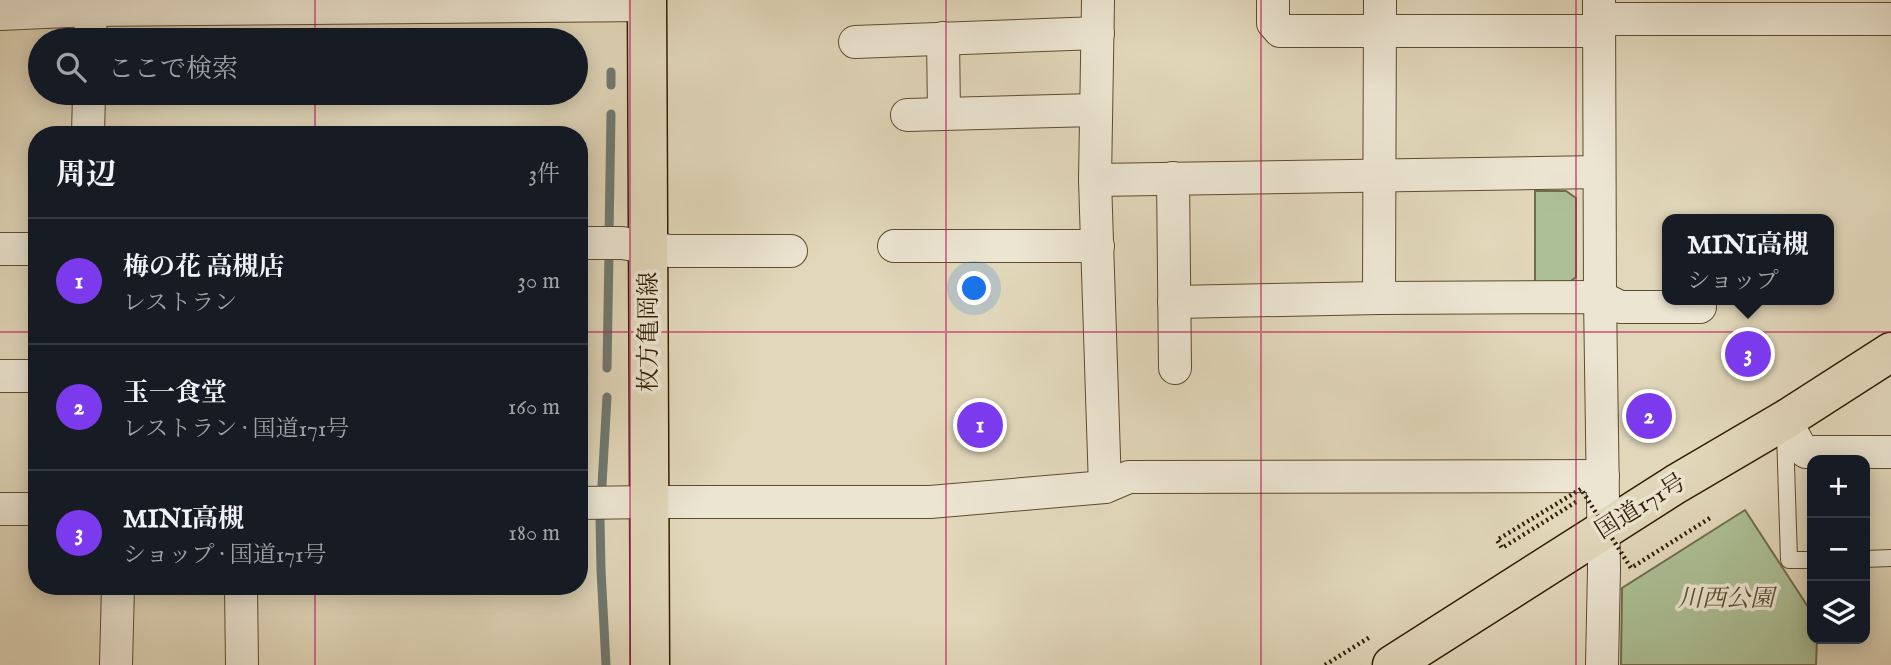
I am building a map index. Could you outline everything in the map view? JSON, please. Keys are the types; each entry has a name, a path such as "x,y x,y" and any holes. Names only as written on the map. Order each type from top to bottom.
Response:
{"main road":[{"name":"枚方亀岡線","path":"647,3 650,665"},
{"name":"国道171号","path":"1392,665 1676,484 1785,420 1891,352"}],"street":[{"path":"1098,0 1095,180 1105,487"},
{"path":"1273,0 1273,23 1280,31 1380,15 1891,19"},
{"path":"0,14 90,17 647,3"},
{"path":"1379,298 1380,15"},
{"path":"1599,17 1604,530 1602,665"},
{"path":"855,42 1098,33"},
{"path":"943,38 944,114"},
{"path":"88,126 89,105"},
{"path":"907,115 1096,110"},
{"path":"1095,180 1599,172"},
{"path":"1173,178 1175,368"},
{"path":"588,243 622,243 670,251 790,251"},
{"path":"894,246 1098,246"},
{"path":"0,249 28,249"},
{"path":"1174,302 1600,297 1620,307 1700,307"},
{"path":"0,376 28,376"},
{"path":"1785,420 1806,452 1891,452"},
{"path":"588,503 930,502 1105,487 1129,477 1603,476"},
{"path":"0,509 28,509"},
{"path":"116,665 117,595"},
{"path":"241,595 242,665"}],"lane":[{"path":"1785,420 1789,560 1807,560"},
{"path":"1870,559 1891,558"}],"path":[{"path":"1576,502 1502,548 1497,540 1581,489 1631,568 1710,518"}],"green space":[{"path":"1535,191 1566,191 1576,198 1576,277 1566,285 1535,285"},
{"name":"川西公園","path":"1745,510 1807,605 1807,644 1817,644 1816,665 1621,665 1622,588"}],"waterway":[{"path":"611,72 611,85"},
{"path":"609,234 611,114"},
{"path":"607,368 609,253"},
{"path":"602,485 607,397"},
{"path":"600,518 606,665"}],"place":[{"name":"MINI高槻","path":"1748,354"},
{"name":"玉一食堂","path":"1649,416"},
{"name":"梅の花 高槻店","path":"980,425"}]}
